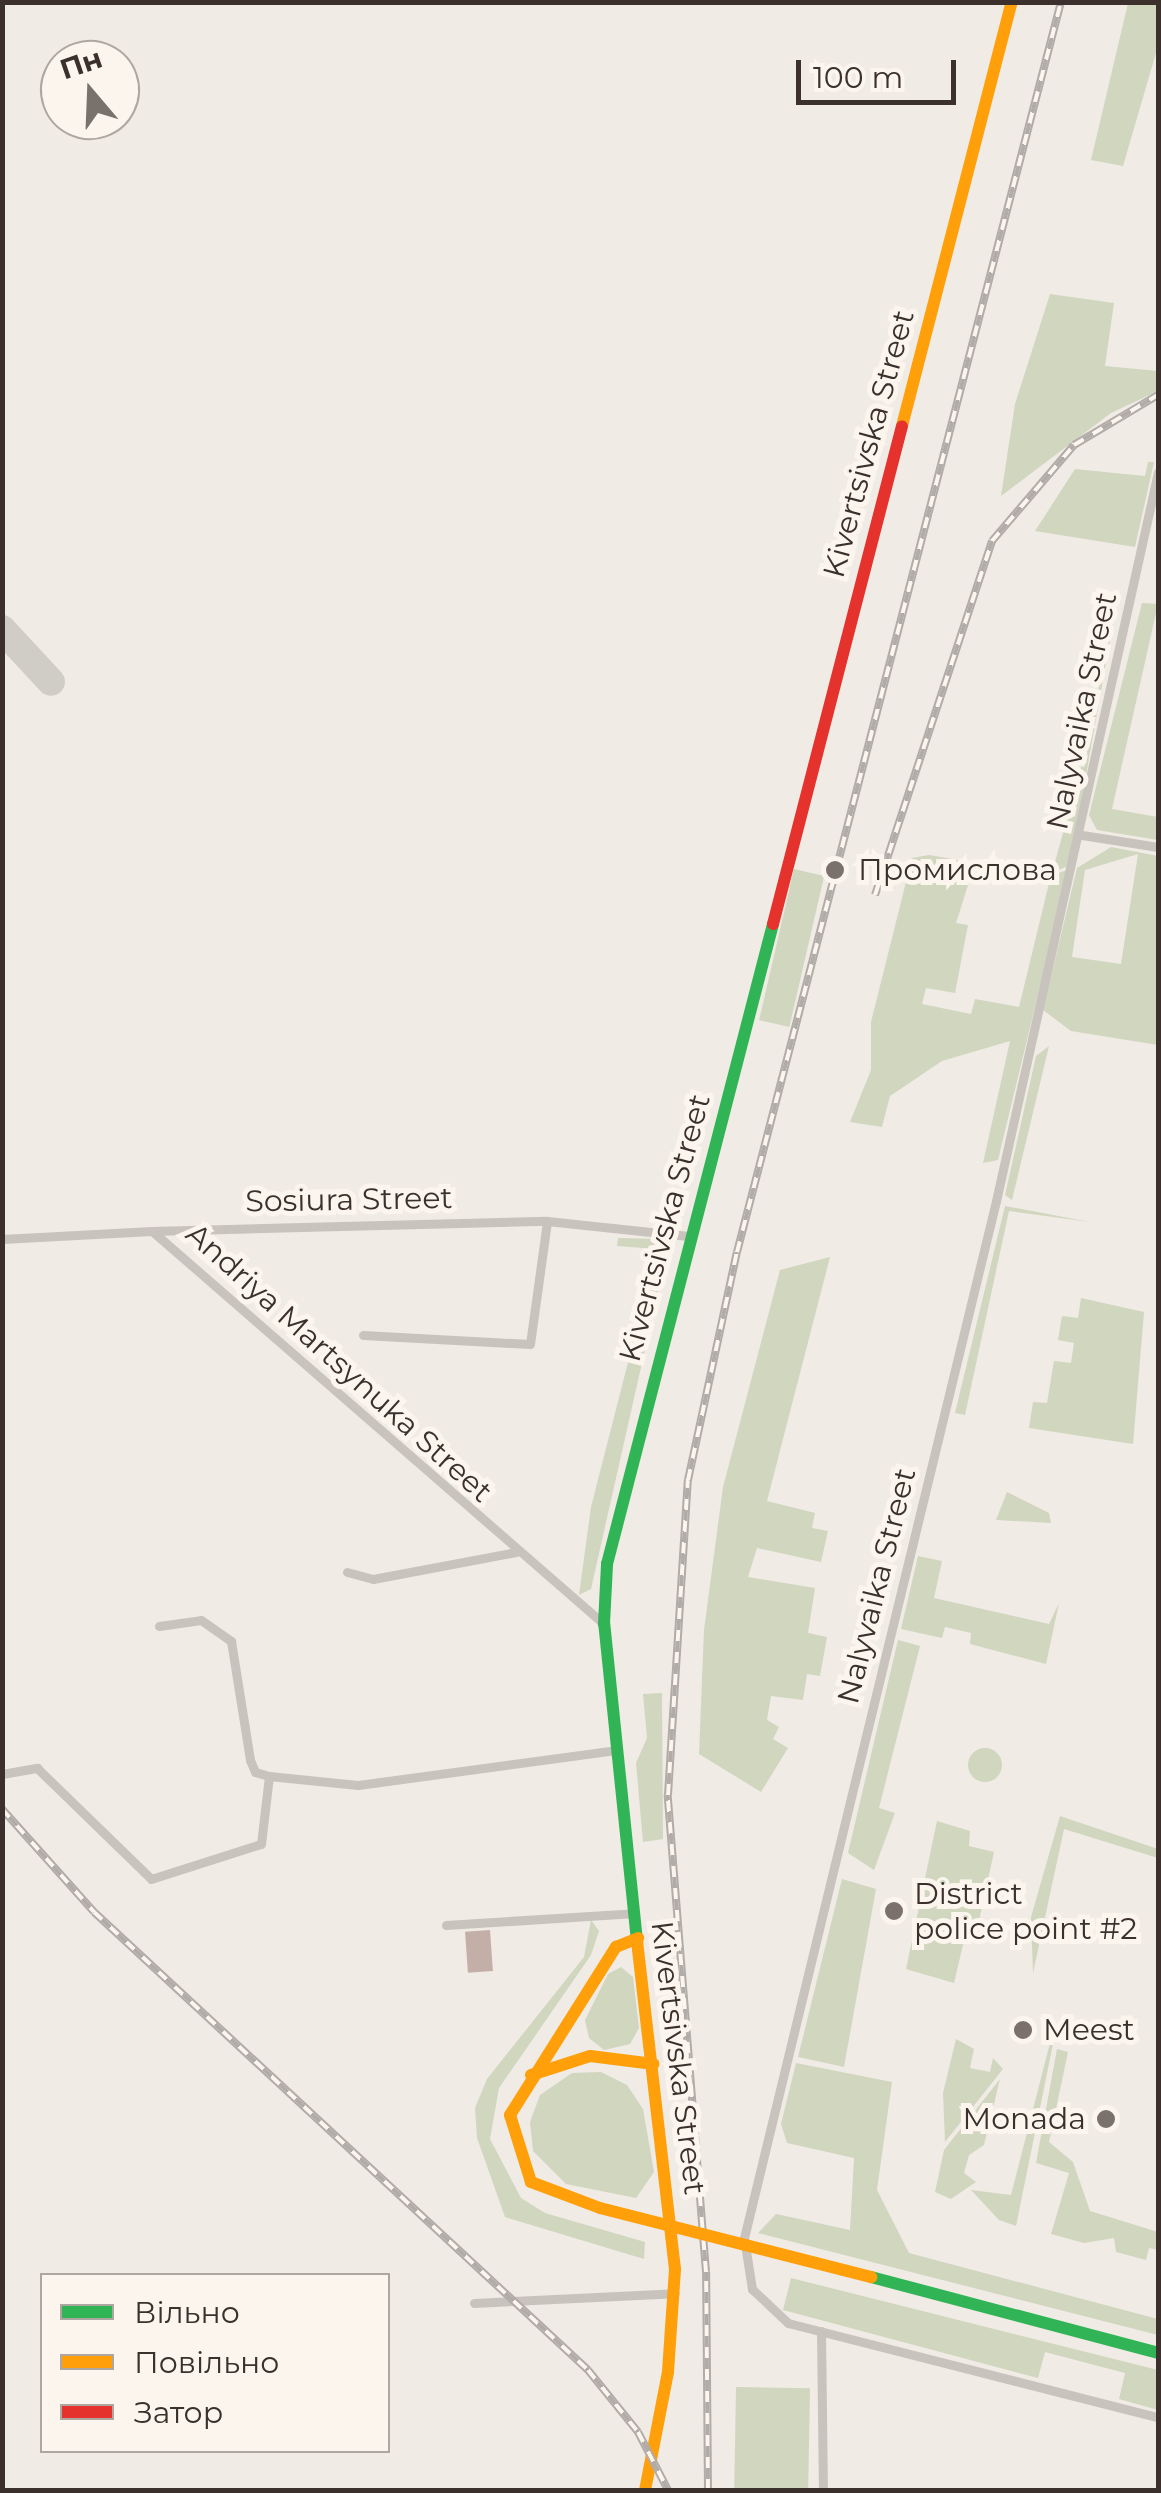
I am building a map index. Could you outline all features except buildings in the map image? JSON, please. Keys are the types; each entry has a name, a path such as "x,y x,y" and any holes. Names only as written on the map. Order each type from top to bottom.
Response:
{"main road":[{"name":"Kivertsivska Street","path":"645,2490 674,2292 604,1624 614,1521 1012,2"},
{"path":"638,1938 616,1948 529,2076 510,2115 520,2166 552,2196 1158,2353"},
{"path":"529,2076 590,2056 653,2064"}],"street":[{"name":"Nalyvaika Street","path":"1158,472 1082,835 744,2238 747,2274 763,2305 820,2332 1158,2417"},
{"path":"1082,835 1158,847"},
{"name":"Sosiura Street","path":"152,1231 548,1221 688,1236"},
{"path":"363,1335 530,1344 548,1221"},
{"name":"Andriya Martsynuka Street","path":"2,1239 152,1231 516,1552 604,1624"},
{"path":"347,1572 373,1578 516,1552"},
{"path":"158,1626 201,1620 231,1641 250,1760 255,1772 269,1776 358,1785 616,1750"},
{"path":"2,1774 36,1768 151,1880 261,1844 269,1776"},
{"path":"446,1925 634,1913"},
{"path":"474,2303 674,2292"},
{"path":"820,2332 823,2490"}],"green space":[{"path":"1128,3 1158,3 1158,46 1123,166 1091,160"},
{"path":"1050,294 1114,303 1105,366 1158,371 1158,391 1111,413 1001,496 1015,404"},
{"path":"1148,462 1154,462 1135,547 1035,531 1075,469 1145,476"},
{"path":"1142,603 1158,604 1112,809 1158,817 1158,840 1097,830 1089,815"},
{"path":"1114,618 1070,865 1052,873 1083,760"},
{"path":"1111,847 1158,856 1158,1045 1071,1031 1043,1010 1077,868","holes":["1138,854 1121,964 1072,957 1085,870"]},
{"path":"929,855 975,863 956,923 968,925 955,993 926,988 922,1004 971,1014 975,999 1019,1007 1051,875 1068,870 998,1160 983,1163 1010,1041 942,1061 890,1096 882,1127 850,1122 871,1070 871,1022 912,858"},
{"path":"794,869 824,876 789,1027 759,1020"},
{"path":"1049,1046 1012,1200 1005,1195 1036,1056"},
{"path":"1005,1206 1090,1222 1009,1211 965,1415 955,1413"},
{"path":"618,1238 659,1239 667,1252 591,1589 579,1595 591,1507 657,1249 617,1246"},
{"path":"830,1257 767,1501 815,1513 812,1528 828,1531 821,1562 757,1548 748,1577 815,1588 808,1633 827,1637 820,1676 807,1674 803,1700 771,1696 767,1720 779,1727 773,1739 788,1748 761,1792 699,1754 704,1630 723,1487 780,1270"},
{"path":"1081,1298 1144,1312 1133,1444 1029,1428 1033,1402 1047,1403 1054,1361 1071,1363 1074,1343 1058,1340 1062,1316 1078,1318"},
{"path":"1007,1492 1049,1513 1051,1523 996,1520"},
{"path":"918,1556 942,1561 934,1598 1049,1624 1059,1603 1046,1664 970,1644 971,1633 945,1627 942,1638 901,1629"},
{"path":"898,1640 920,1646 879,1808 895,1813 874,1870 848,1853"},
{"path":"662,1693 663,1839 643,1842 636,1763 647,1738 643,1694"},
{"path":"985,1748 997,1753 1002,1765 997,1777 985,1782 973,1777 968,1765 973,1753"},
{"path":"1060,1816 1158,1849 1158,1858 1064,1829 1033,1973 1031,1917"},
{"path":"937,1821 970,1831 969,1846 994,1852 977,1930 966,1932 954,1983 906,1969"},
{"path":"842,1879 876,1889 844,2067 798,2057"},
{"path":"591,1920 599,1931 591,1955 499,2088 490,2139 521,2198 545,2213 645,2242 644,2259 505,2217 477,2138 475,2108 487,2079 584,1957"},
{"path":"621,1967 633,1977 639,2028 630,2044 604,2050 589,2038 585,2020 608,1974"},
{"path":"956,2039 974,2049 970,2068 990,2072 993,2058 1003,2069 945,2142 943,2093"},
{"path":"1050,2043 1053,2044 1016,2226 999,2220 971,2190 1011,2195"},
{"path":"1057,2049 1068,2052 1049,2142 1073,2162 1090,2211 1158,2232 1158,2250 1149,2248 1146,2260 1116,2252 1114,2238 1084,2243 1051,2234 1069,2173 1036,2163"},
{"path":"796,2063 892,2082 877,2190 909,2253 1158,2319 1158,2335 758,2233 776,2214 850,2230 854,2158 787,2143 781,2124"},
{"path":"601,2072 627,2085 643,2109 654,2172 636,2198 566,2184 533,2151 530,2122 540,2095 572,2073"},
{"path":"1000,2079 984,2145 969,2155 964,2173 976,2182 951,2199 935,2192 944,2150"},
{"path":"791,2278 1158,2370 1158,2410 1119,2399 1125,2373 1045,2352 1038,2378 783,2310"},
{"path":"736,2387 810,2388 808,2490 734,2490"}],"taxiway":[{"path":"2,629 51,682"}],"railway":[{"path":"708,2490 706,2272 668,1795 688,1480 737,1252 1061,2"},
{"path":"875,895 992,541 1074,445 1158,395"},
{"path":"2,1809 94,1912 588,2370 638,2432 668,2490"}],"traffic: fast":[{"path":"637,1941 604,1624 607,1564 773,924"},
{"path":"871,2277 1158,2353"}],"traffic: slow":[{"path":"902,426 1012,2"},
{"path":"600,2208 531,2182 510,2115 616,1947 638,1938"},
{"path":"637,1941 675,2269 668,2372 645,2490"},
{"path":"531,2075 590,2056 653,2064"},
{"path":"600,2208 871,2277"}],"traffic: jam":[{"path":"773,924 902,426"}],"place":[{"name":"Промислова","path":"835,870"},
{"name":"District police point #2","path":"894,1911"},
{"name":"Meest","path":"1023,2030"},
{"name":"Monada","path":"1106,2119"}]}
